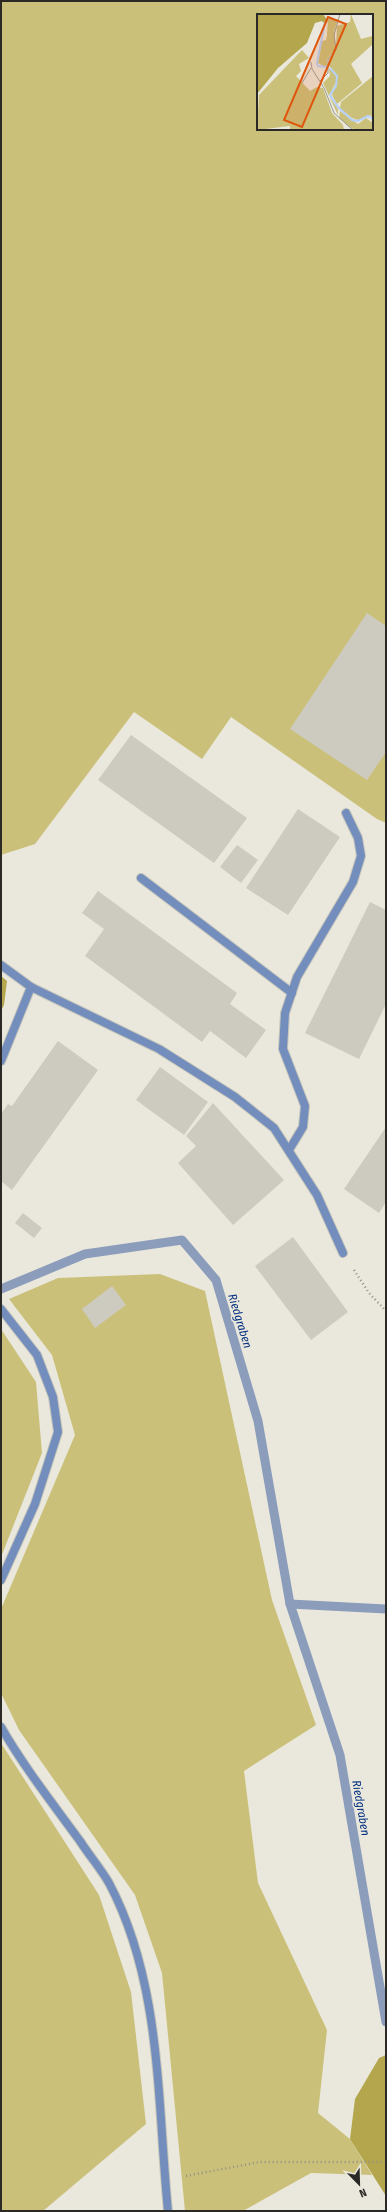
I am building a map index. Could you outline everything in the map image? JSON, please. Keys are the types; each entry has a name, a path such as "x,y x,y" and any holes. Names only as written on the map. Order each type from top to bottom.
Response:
{"street":[{"path":"289,1150 302,1127 305,1106 283,1049 285,1014 297,977 353,882 361,856 358,838 346,813"},
{"path":"141,878 292,993"},
{"path":"1,965 30,987 159,1049 235,1097 274,1128 317,1195 343,1253"},
{"path":"1,1061 30,987"},
{"path":"1,1309 37,1355 53,1397 58,1432 35,1504 1,1580"},
{"path":"1,1727 17,1756 108,1882 129,1924 144,1979 154,2036 168,2211"}],"path":[{"path":"343,1253 369,1293 386,1311"},
{"path":"165,2179 260,2162 386,2162"}],"shaded area":[{"path":"1,1 386,1 386,823 377,819 231,717 202,759 134,712 35,844 1,855"},
{"path":"1,976 7,981 4,1005 1,1011"},
{"path":"160,1274 205,1291 272,1600 316,1725 244,1771 258,1883 327,2030 318,2113 350,2139 372,2175 311,2173 243,2211 185,2211 162,1973 135,1895 19,1730 1,1693 1,1609 75,1435 52,1355 9,1299 58,1278"},
{"path":"1,1329 36,1382 42,1453 1,1557"},
{"path":"1,1743 99,1895 131,1992 146,2124 43,2211 1,2211"},
{"path":"386,2055 386,2196 350,2139 355,2099 379,2058"}],"building":[{"path":"367,613 386,626 386,752 367,780 290,729"},
{"path":"131,735 247,818 214,863 98,780"},
{"path":"298,809 340,837 288,915 246,888"},
{"path":"237,845 258,860 241,883 220,867"},
{"path":"98,891 237,993 230,1004 266,1030 246,1058 210,1031 202,1042 85,956 104,929 82,913"},
{"path":"370,902 386,910 386,1004 359,1059 305,1033"},
{"path":"58,1041 98,1070 12,1190 1,1181 1,1114 8,1104 12,1106"},
{"path":"160,1067 208,1102 184,1135 136,1100"},
{"path":"213,1103 284,1180 233,1225 178,1163 196,1146 186,1136"},
{"path":"386,1127 386,1202 379,1213 344,1189"},
{"path":"23,1213 42,1228 34,1238 15,1223"},
{"path":"293,1237 348,1312 311,1340 255,1266"},
{"path":"112,1286 126,1305 95,1328 82,1309"}],"waterway":[{"name":"Riedgraben","path":"1,1289 85,1254 182,1240 216,1280 258,1421 290,1604 340,1755 386,2022"},
{"name":"Riedgraben","path":"290,1604 386,1609"}]}
